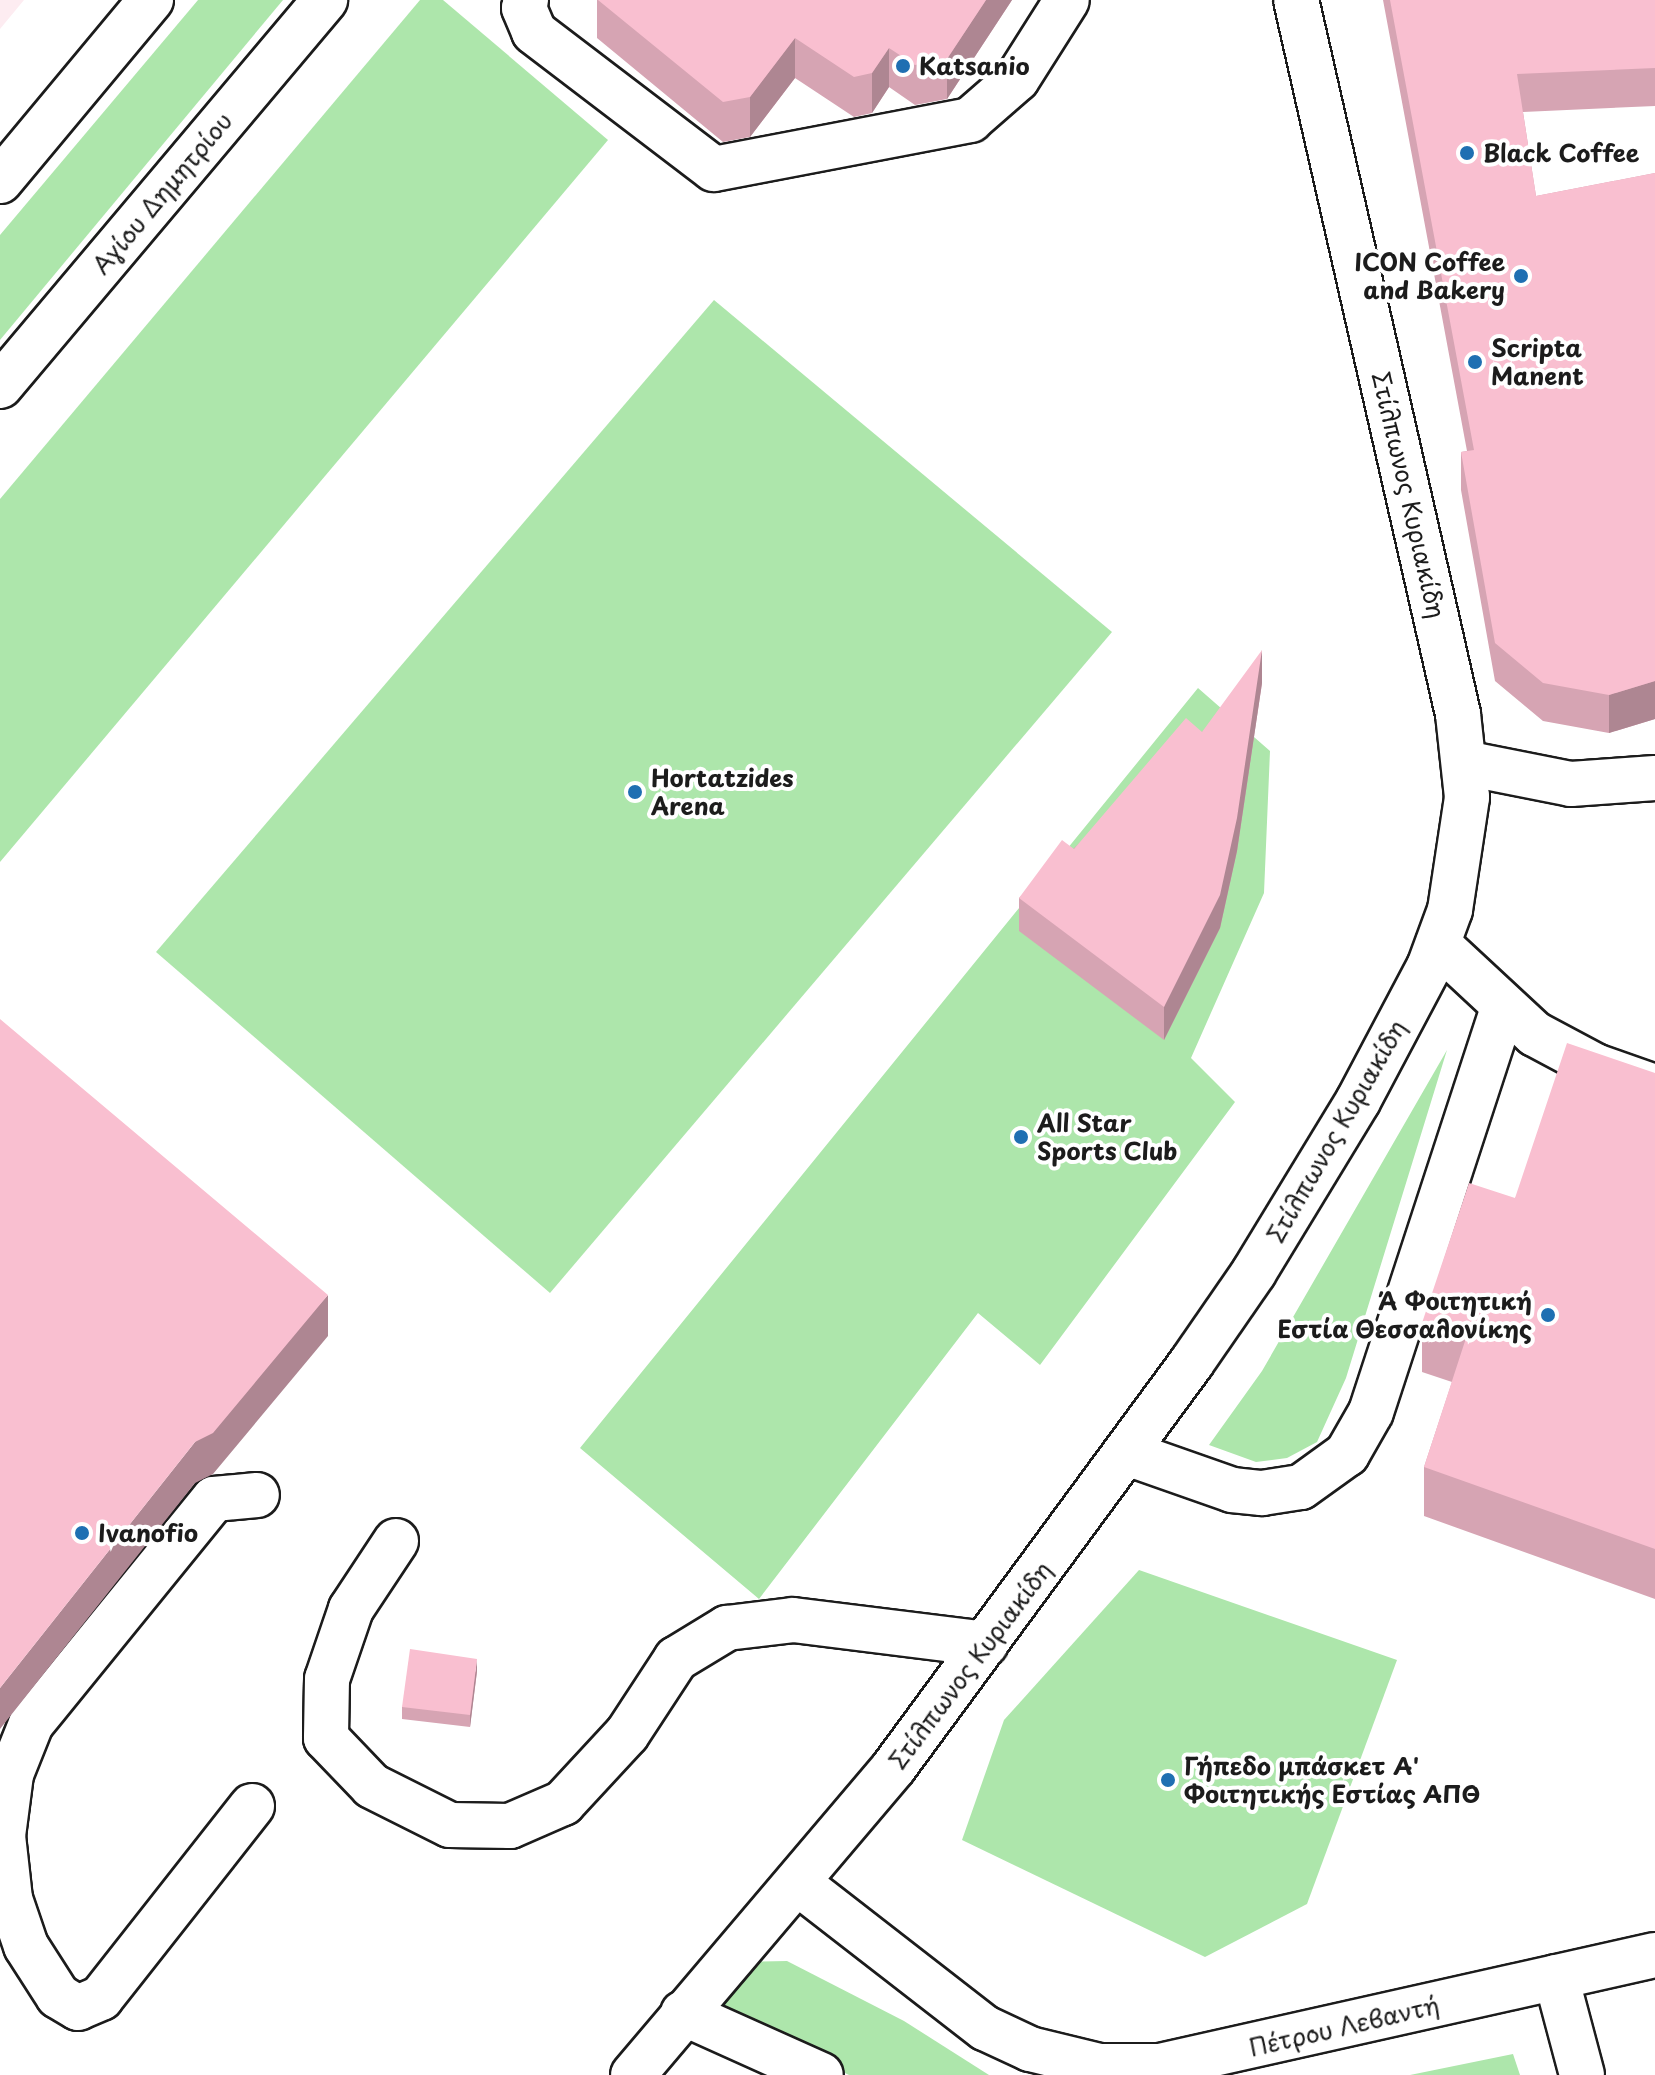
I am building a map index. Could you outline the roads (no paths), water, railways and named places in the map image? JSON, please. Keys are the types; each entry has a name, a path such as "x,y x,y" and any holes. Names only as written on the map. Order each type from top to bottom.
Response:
{"street":[{"path":"0,181 151,0"},
{"name":"Αγίου Δημητρίου","path":"0,386 325,0"},
{"path":"526,0 524,8 534,32 714,169 970,120 1017,79 1067,0"},
{"name":"Στίλπωνος Κυριακίδη","path":"633,2075 683,2013 798,1883 986,1644 1127,1453 1314,1176 1438,944 1457,874 1467,797 1465,763 1446,657 1296,0"},
{"path":"1465,763 1571,784 1655,778"},
{"path":"1438,944 1503,1008 1558,1048 1655,1087"},
{"path":"1127,1453 1232,1490 1262,1493 1301,1487 1347,1454 1371,1412 1503,1008"},
{"path":"252,1806 101,1998 78,2008 58,1996 26,1946 10,1899 2,1837 11,1774 31,1724 214,1499 257,1495"},
{"path":"396,1541 351,1609 327,1679 326,1738 372,1786 450,1825 510,1826 563,1803 627,1734 676,1659 727,1628 793,1620 986,1644"},
{"name":"Πέτρου Λεβαντή","path":"798,1883 985,2028 1030,2049 1100,2066 1160,2066 1655,1955"},
{"path":"1556,1977 1582,2075"},
{"path":"683,2013 821,2075"}],"place":[{"name":"Katsanio","path":"903,66"},
{"name":"Black Coffee","path":"1467,153"},
{"name":"ICON Coffee and Bakery","path":"1521,276"},
{"name":"Scripta Manent","path":"1475,362"},
{"name":"Hortatzides Arena","path":"635,792"},
{"name":"All Star Sports Club","path":"1021,1137"},
{"name":"Α΄ Φοιτητική Εστία Θεσσαλονίκης","path":"1548,1315"},
{"name":"Ivanofio","path":"82,1533"},
{"name":"Γήπεδο μπάσκετ Α' Φοιτητικής Εστίας ΑΠΘ","path":"1168,1780"}]}
